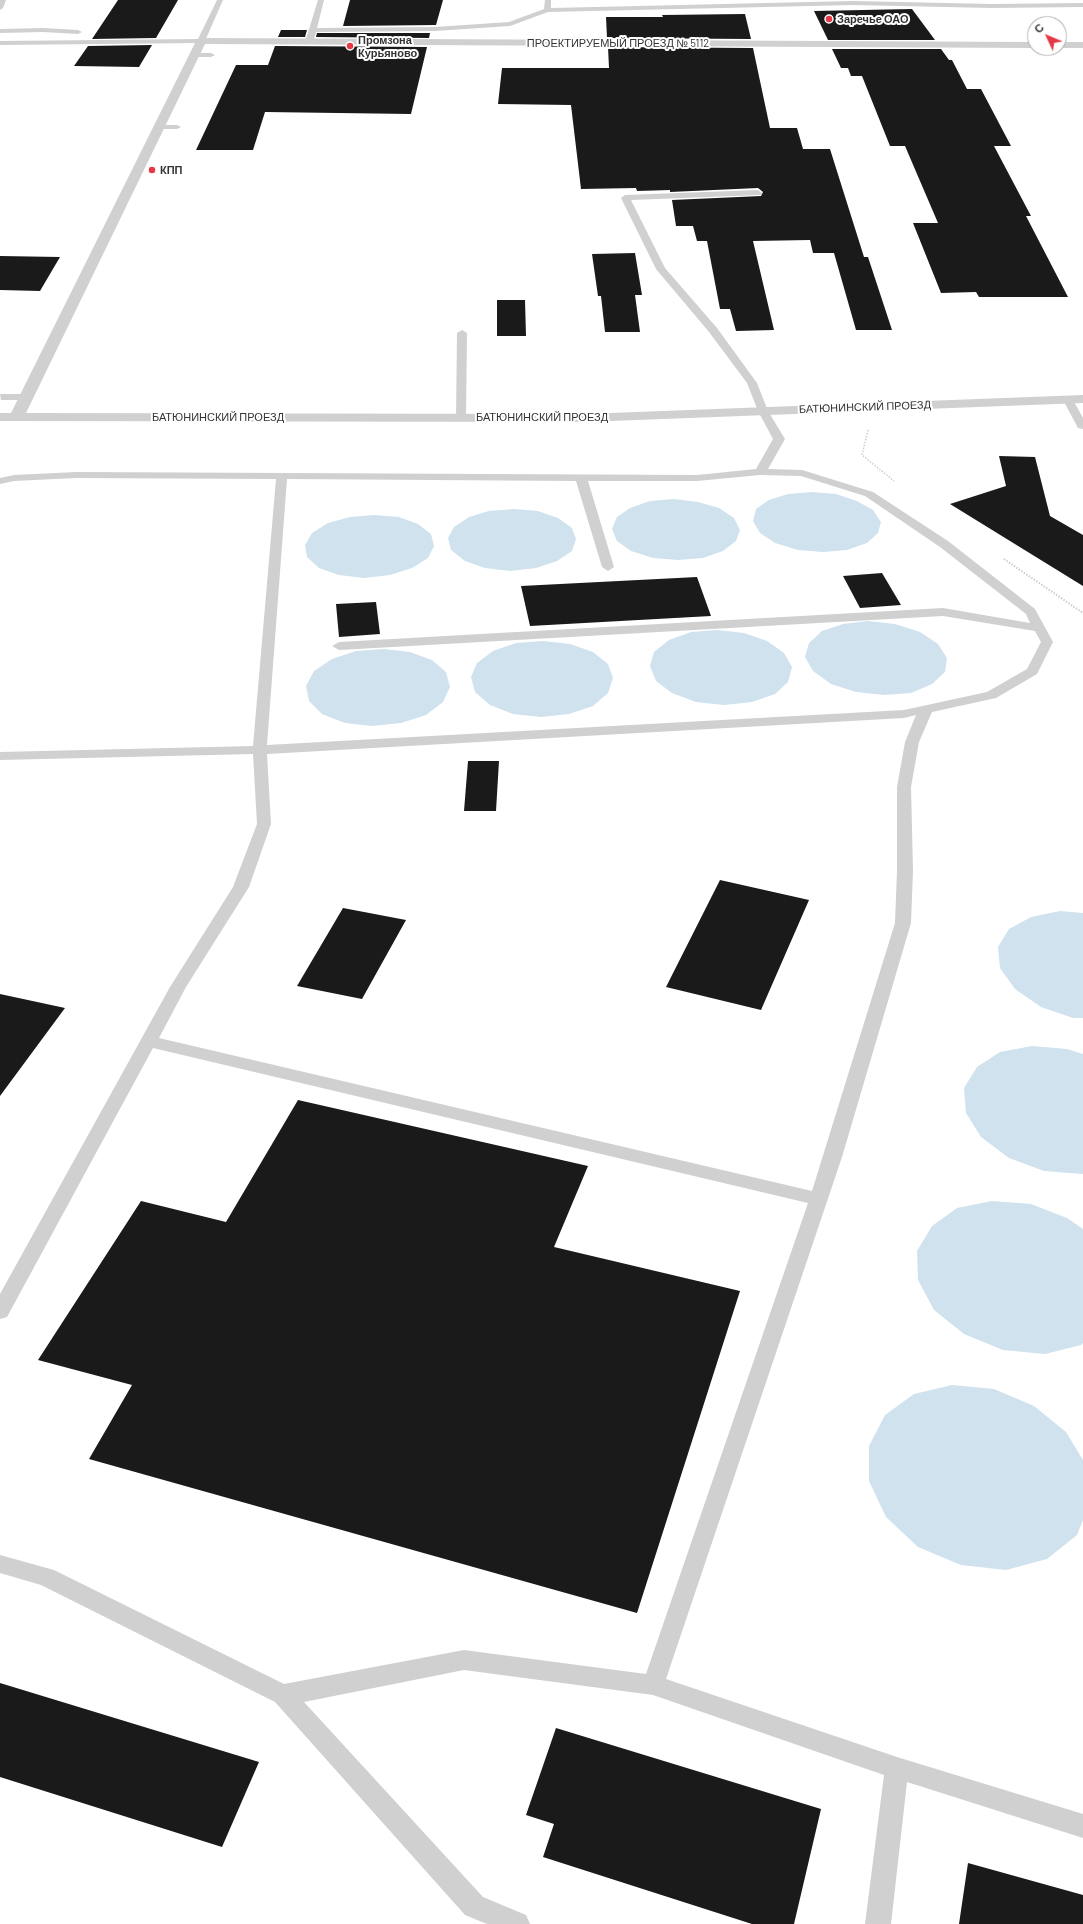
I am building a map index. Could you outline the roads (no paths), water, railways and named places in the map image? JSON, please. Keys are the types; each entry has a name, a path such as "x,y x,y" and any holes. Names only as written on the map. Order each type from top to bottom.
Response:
{"street":[{"name":"ПРОЕКТИРУЕМЫЙ ПРОЕЗД № 5112","path":"202,34 308,42 1027,45"},
{"path":"16,417 194,55 202,34"},
{"path":"1067,45 1083,44"},
{"name":"БАТЮНИНСКИЙ ПРОЕЗД","path":"0,416 584,418 1083,399"}],"lane":[{"path":"0,8 3,0"},
{"path":"0,43 202,34 220,0"},
{"path":"308,42 313,30 321,0"},
{"path":"547,10 548,0"},
{"path":"1025,0 1032,6"},
{"path":"313,30 436,29 510,24 547,10 853,3 1032,6 1083,5"},
{"path":"0,31 89,32"},
{"path":"194,55 211,55"},
{"path":"158,127 177,126"},
{"path":"758,192 625,198 661,269 712,330 752,384 763,411 779,439 760,472"},
{"path":"461,418 462,333"},
{"path":"1,397 26,397"},
{"path":"1068,400 1082,426"},
{"path":"0,481 14,478 76,475 697,478 760,472 802,473 869,494 944,544 1030,612 1048,642 1032,671 991,695 904,714 260,750 0,756"},
{"path":"0,1312 178,987 241,887 264,824 260,750 282,476"},
{"path":"581,478 608,567"},
{"path":"339,646 943,612 1040,628"},
{"path":"653,1685 833,1157 903,923 905,871 904,787 912,742 926,709"},
{"path":"149,1041 818,1199"},
{"path":"0,1564 46,1577 283,1695 474,1906 517,1924"},
{"path":"283,1695 464,1660 653,1685 897,1768 1083,1826"},
{"path":"878,1924 897,1768"}],"water":[{"path":"812,492 836,494 857,501 873,510 881,522 878,533 867,543 847,550 823,552 798,550 775,543 760,533 753,521 756,509 769,500 788,494"},
{"path":"674,499 698,502 719,508 734,518 740,530 736,541 723,551 703,558 678,560 653,558 631,551 617,541 612,529 617,517 630,508 650,501"},
{"path":"514,509 538,511 558,518 572,528 576,539 572,551 557,561 536,568 510,571 485,568 465,561 451,550 448,538 454,527 469,517 489,511"},
{"path":"374,515 399,517 418,524 431,534 434,546 428,558 412,568 390,575 364,578 339,575 319,568 307,557 305,545 312,533 328,523 350,517"},
{"path":"868,621 895,624 920,632 938,644 947,658 945,672 932,684 911,693 884,695 856,692 831,684 813,671 805,657 809,643 822,631 843,624"},
{"path":"717,630 744,633 767,641 784,653 792,667 788,682 775,694 752,702 724,705 696,702 672,693 656,681 650,666 654,652 669,640 691,632"},
{"path":"543,641 570,644 593,652 608,664 613,678 608,693 593,706 569,714 541,717 513,714 490,705 475,692 471,677 477,663 493,651 516,643"},
{"path":"384,649 410,652 432,660 446,672 450,687 443,702 426,715 401,723 372,726 345,723 322,714 309,701 306,686 314,671 332,659 356,651"},
{"path":"1060,911 1083,913 1083,1018 1073,1018 1041,1007 1015,989 1000,968 998,947 1009,929 1031,917"},
{"path":"1032,1046 1067,1049 1083,1054 1083,1174 1044,1171 1009,1158 981,1137 966,1113 964,1088 977,1067 1000,1052"},
{"path":"992,1201 1031,1204 1067,1218 1083,1229 1083,1343 1081,1345 1045,1354 1003,1350 964,1334 934,1310 918,1280 917,1251 932,1226 957,1208"},
{"path":"952,1385 994,1389 1034,1406 1066,1432 1083,1460 1083,1520 1077,1535 1047,1559 1006,1570 961,1565 918,1547 886,1517 869,1481 869,1446 885,1415 914,1394"}],"place":[{"name":"Заречье ОАО","path":"829,19"},
{"name":"Промзона Курьяново","path":"350,46"},
{"name":"КПП","path":"152,170"}]}
